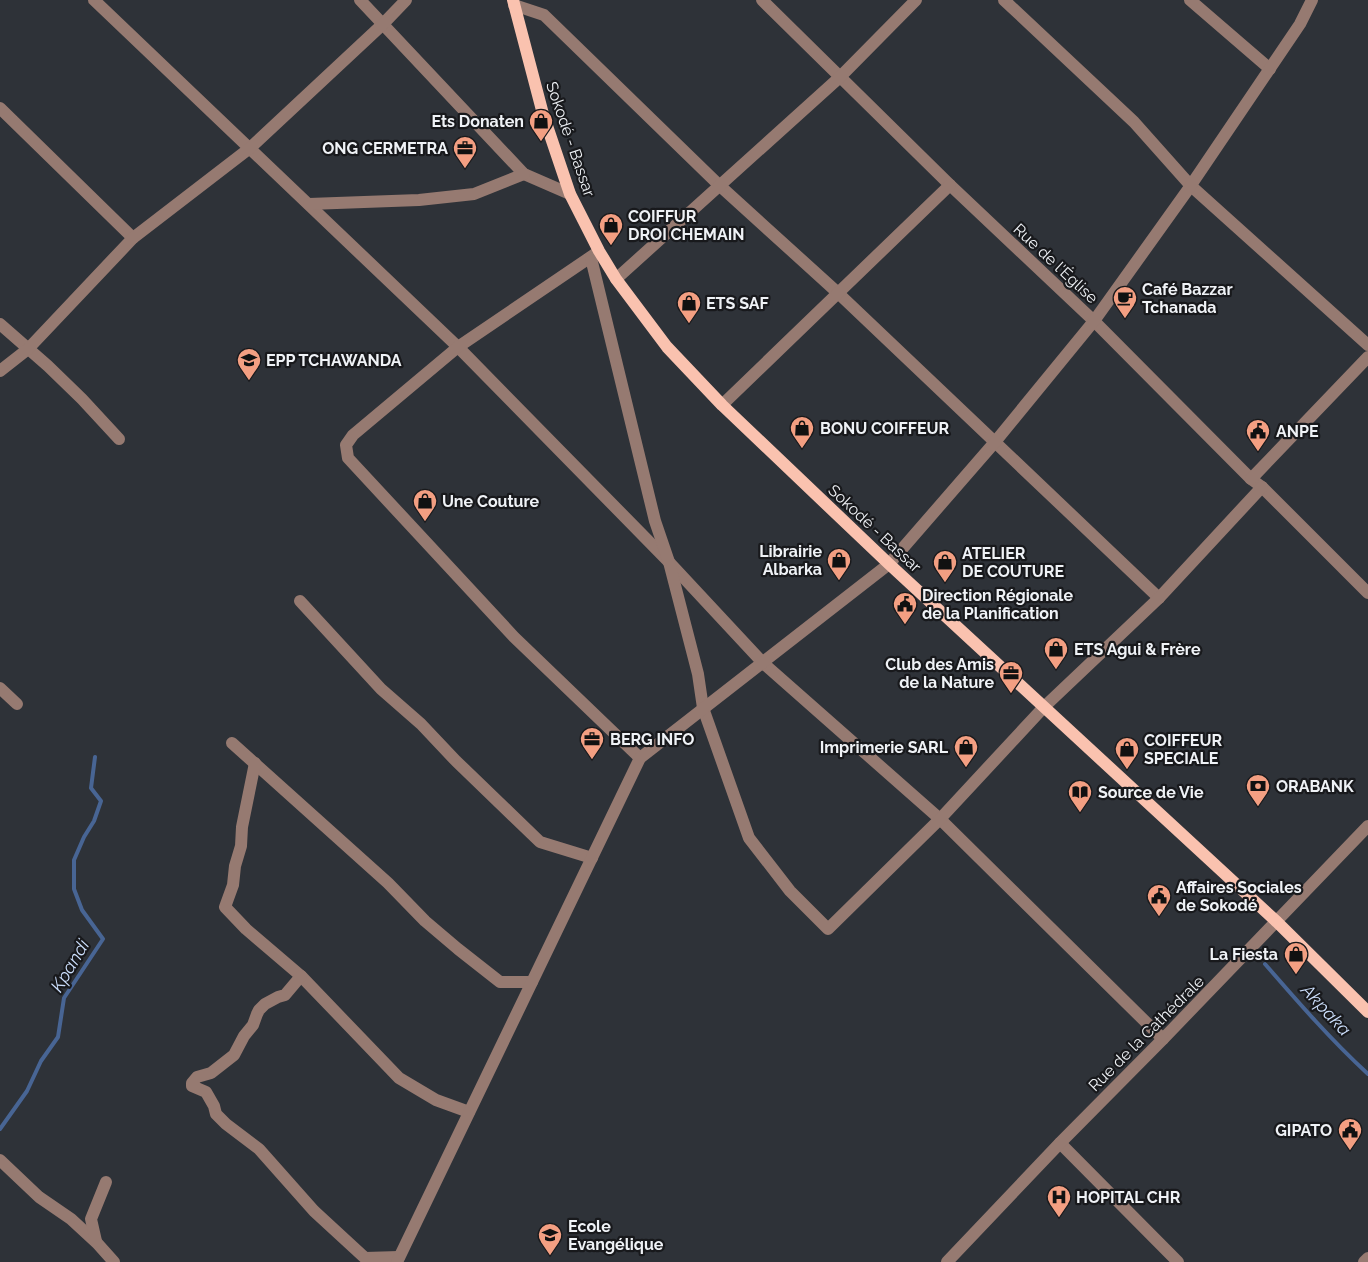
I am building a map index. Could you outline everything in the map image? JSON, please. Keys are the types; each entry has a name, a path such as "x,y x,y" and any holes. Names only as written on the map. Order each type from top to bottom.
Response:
{"main road":[{"name":"Sokodé - Bassar","path":"514,2 543,114 570,194 595,254 667,347 722,405 889,564 1277,922 1368,1012"}],"street":[{"path":"94,0 458,347 669,562 763,663 940,819 1163,1039"},
{"path":"360,0 524,174 570,194"},
{"path":"0,370 28,349 133,238 250,148 384,24 406,0"},
{"name":"Rue de l'Église","path":"762,0 950,185 1094,320 1251,479 1262,487 1368,593"},
{"path":"616,279 840,77 916,0"},
{"path":"1004,0 1134,122 1191,186 1368,345"},
{"path":"1190,0 1270,69"},
{"path":"301,976 285,995 265,1004 259,1010 253,1025 244,1036 234,1055 211,1073 198,1077 192,1083 192,1086 206,1092 216,1114 259,1149 314,1211 365,1258 398,1259 640,758 889,564 995,442 1094,320 1191,186 1300,24 1312,0"},
{"path":"514,2 544,15 719,185 838,292 1159,598"},
{"path":"0,108 133,238"},
{"path":"309,204 419,200 474,194 524,174"},
{"path":"722,405 950,185"},
{"path":"640,758 514,638 348,458 346,445 353,435 458,347 595,254 656,521 669,562 698,674 703,708 749,838 790,891 828,929 940,819 1044,707 1159,598 1262,487"},
{"path":"0,324 82,399 118,439"},
{"path":"1251,479 1368,357"},
{"path":"300,601 381,689 421,724 456,761 540,842 592,858"},
{"path":"0,688 17,704"},
{"path":"232,743 388,883 425,921 486,971 500,982 532,982"},
{"path":"255,763 242,827 241,846 235,866 233,884 225,907 246,929 301,976 399,1078 436,1100 469,1112"},
{"name":"Rue de la Cathédrale","path":"947,1262 1368,826"},
{"path":"1060,1143 1178,1262"},
{"path":"0,1160 39,1197 71,1219 114,1262"},
{"path":"97,1243 91,1219 106,1182"},
{"path":"1364,1262 1368,1258"}],"waterway":[{"name":"Kpandi","path":"0,1129 27,1091 41,1061 58,1037 64,998 103,939 82,910 74,889 74,860 84,837 94,821 101,801 91,788 95,757"},
{"name":"Akpaka","path":"1265,964 1302,1007 1368,1074"}],"place":[{"name":"Ets Donaten","path":"541,142"},
{"name":"ONG CERMETRA","path":"465,169"},
{"name":"COIFFUR DROI CHEMAIN","path":"611,246"},
{"name":"Café Bazzar Tchanada","path":"1125,319"},
{"name":"ETS SAF","path":"689,324"},
{"name":"EPP TCHAWANDA","path":"249,381"},
{"name":"BONU COIFFEUR","path":"802,449"},
{"name":"ANPE","path":"1258,452"},
{"name":"Une Couture","path":"425,522"},
{"name":"Librairie Albarka","path":"839,581"},
{"name":"ATELIER DE COUTURE","path":"945,583"},
{"name":"Direction Régionale de la Planification","path":"905,625"},
{"name":"ETS Agui & Frère","path":"1056,670"},
{"name":"Club des Amis de la Nature","path":"1011,694"},
{"name":"BERG INFO","path":"592,760"},
{"name":"Imprimerie SARL","path":"966,768"},
{"name":"COIFFEUR SPECIALE","path":"1127,770"},
{"name":"ORABANK","path":"1258,807"},
{"name":"Source de Vie","path":"1080,813"},
{"name":"Affaires Sociales de Sokodé","path":"1159,917"},
{"name":"La Fiesta","path":"1296,975"},
{"name":"GIPATO","path":"1350,1151"},
{"name":"HOPITAL CHR","path":"1059,1218"},
{"name":"Ecole Evangélique","path":"550,1256"}]}
